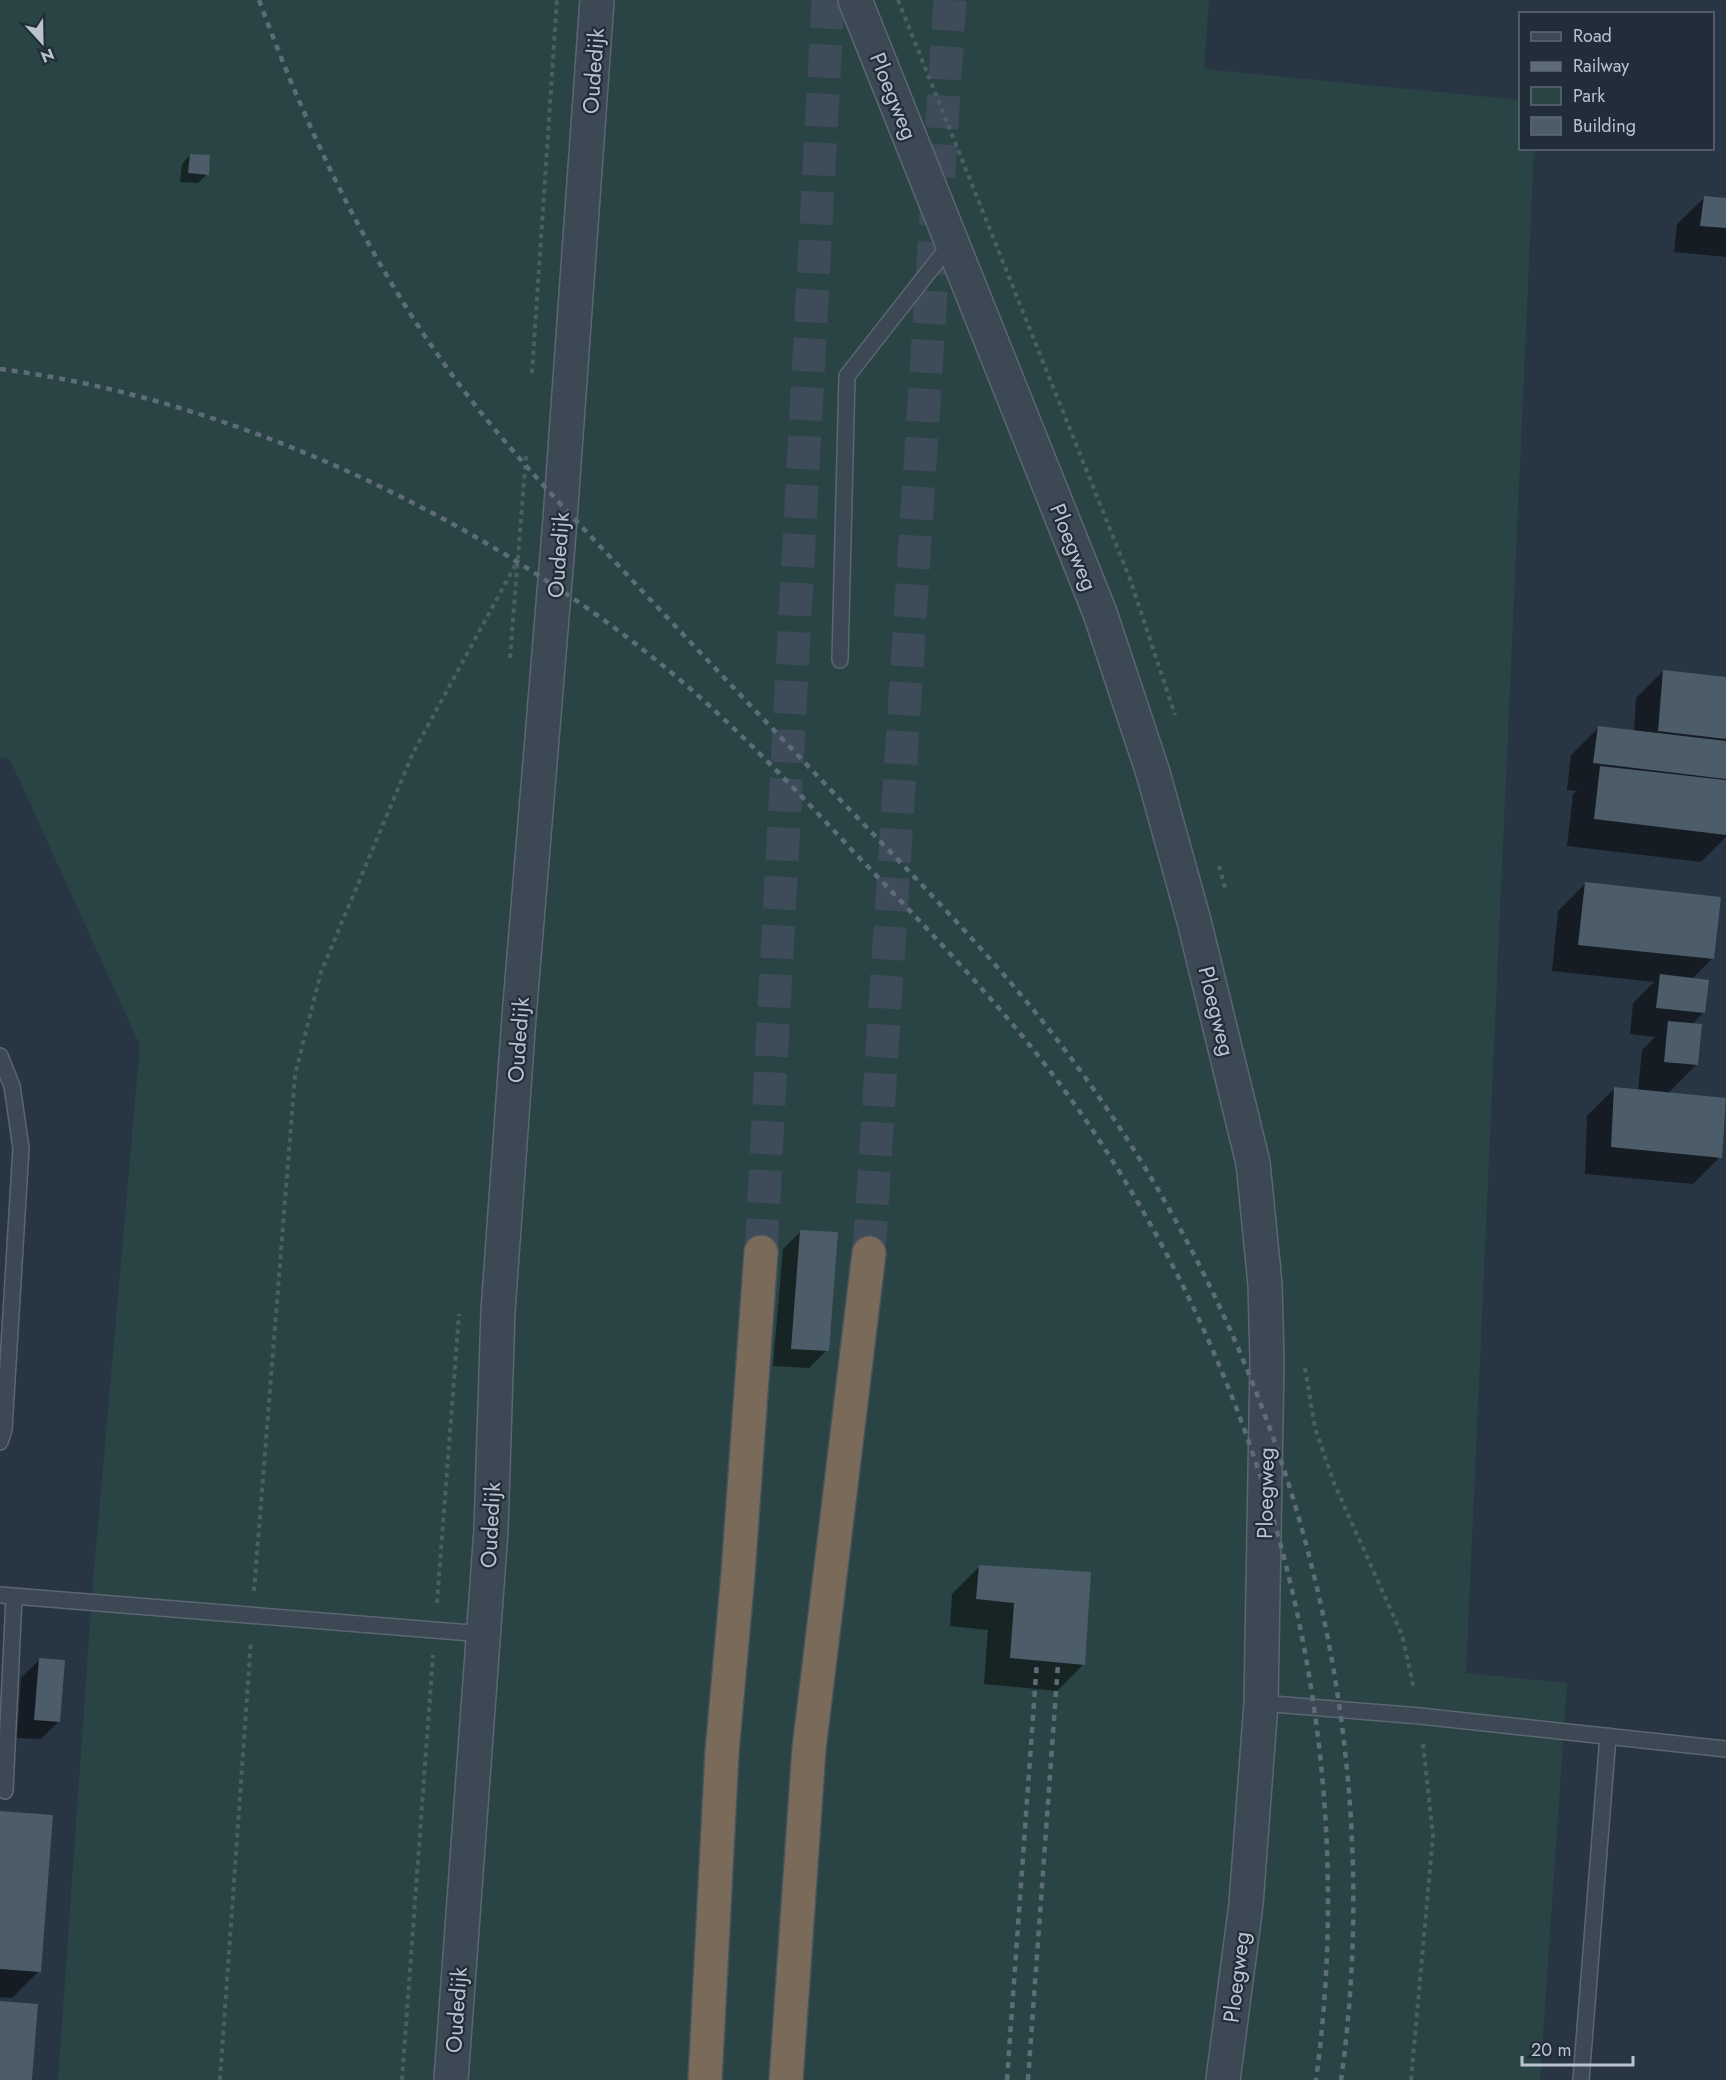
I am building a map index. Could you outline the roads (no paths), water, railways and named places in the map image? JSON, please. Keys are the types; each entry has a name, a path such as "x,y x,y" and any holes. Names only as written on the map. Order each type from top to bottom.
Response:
{"highway":[{"path":"705,2080 722,1752 738,1574 761,1252"},
{"path":"786,2080 809,1749 869,1253"}],"street":[{"name":"Oudedijk","path":"451,2080 491,1530 498,1311 519,1017 560,520 597,0"},
{"name":"Ploegweg","path":"855,0 1100,613 1150,763 1194,921 1253,1163 1266,1295 1267,1420 1261,1703 1246,1904 1223,2080"}],"lane":[{"path":"840,660 847,376 952,243"},
{"path":"0,1056 12,1086 21,1148 4,1430 0,1442"},
{"path":"4,1791 7,1595 483,1634"},
{"path":"1261,1703 1726,1749"},
{"path":"1581,2080 1608,1736"}],"tunnel":[{"path":"761,1252 828,0"},
{"path":"869,1253 950,0"}],"railway":[{"path":"259,0 316,140 361,229 412,316 462,388 557,500 940,904 1016,989 1105,1105 1181,1230 1244,1363 1294,1500 1329,1642 1349,1787 1353,1934 1341,2080"},
{"path":"0,369 86,384 172,406 257,434 341,468 423,508 502,552 576,601 674,675 753,747 941,944 1053,1074 1078,1109 1146,1217 1204,1331 1252,1450 1288,1572 1313,1698 1326,1825 1327,1952 1316,2080"},
{"path":"1007,2080 1037,1661"},
{"path":"1028,2080 1058,1664"}]}
